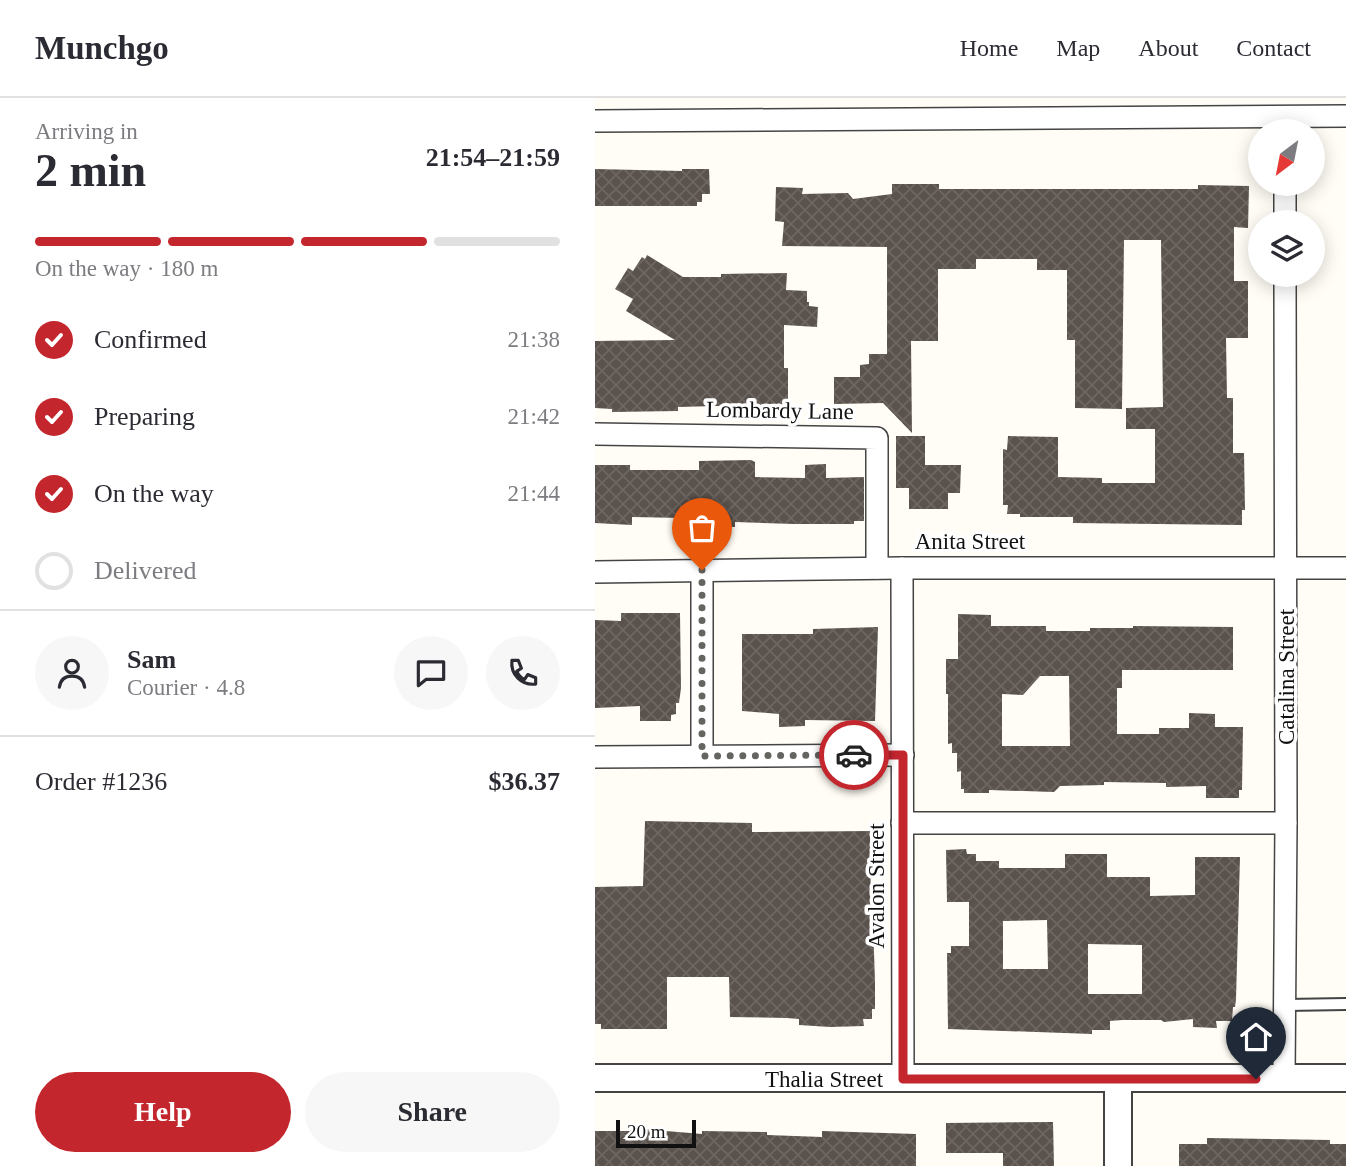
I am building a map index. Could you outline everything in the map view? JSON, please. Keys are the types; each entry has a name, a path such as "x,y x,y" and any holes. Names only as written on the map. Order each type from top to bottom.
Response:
{"street":[{"path":"595,121 1285,115 1346,117"},
{"name":"Catalina Street","path":"1284,1078 1285,287"},
{"name":"Lombardy Lane","path":"595,434 877,438 877,568"},
{"name":"Anita Street","path":"595,572 877,568 1346,568"},
{"name":"Avalon Street","path":"902,568 903,1079"},
{"path":"702,570 702,756"},
{"path":"595,757 903,755"},
{"path":"902,823 1286,823"},
{"name":"Thalia Street","path":"595,1078 1346,1078"},
{"path":"1118,1079 1118,1166"}],"lane":[{"path":"1286,1005 1346,1004"}],"building":[{"path":"595,169 709,169 710,194 702,194 702,202 697,202 697,206 595,206"},
{"path":"892,184 939,184 939,189 1198,189 1198,185 1248,186 1248,228 1234,227 1234,281 1248,281 1248,338 1226,338 1227,398 1233,398 1233,453 1244,453 1245,510 1242,510 1242,525 1073,523 1073,517 1020,517 1020,514 1007,514 1008,505 1003,505 1003,449 1007,450 1008,436 1058,437 1058,477 1102,478 1102,483 1155,483 1155,429 1126,429 1126,408 1163,407 1161,240 1124,240 1122,409 1075,408 1075,340 1067,340 1067,270 1037,270 1037,259 976,259 976,269 938,269 938,341 911,341 912,433 883,403 834,404 834,377 860,377 860,365 869,364 869,354 887,354 887,247 782,246 784,222 775,221 776,187 803,188 802,194 848,193 853,199 892,194"},
{"path":"647,255 683,277 787,273 786,290 807,291 809,306 818,307 817,327 784,325 788,407 678,407 678,411 612,412 612,409 595,408 595,341 675,340 626,311 633,299 615,289 628,268 633,271 642,257 645,259"},
{"path":"896,436 925,436 925,465 961,465 960,493 948,493 948,509 909,509 909,488 896,488"},
{"path":"699,461 755,462 755,477 805,478 805,465 826,464 826,478 864,477 864,521 854,521 854,524 735,522 735,527 702,526 694,520 683,518 632,517 632,525 595,523 595,465 630,465 630,470 699,470"},
{"path":"621,613 680,613 681,688 676,714 671,715 671,721 640,721 640,706 595,708 595,620 621,621"},
{"path":"958,614 991,615 991,626 1046,626 1046,631 1090,631 1090,628 1133,626 1233,627 1233,670 1122,670 1122,688 1117,688 1117,734 1159,734 1159,728 1189,728 1189,713 1215,714 1215,727 1243,727 1242,790 1239,790 1239,798 1206,798 1206,786 1166,787 1166,783 1104,782 1104,785 1060,786 1054,792 989,790 989,793 964,793 964,789 961,789 961,771 957,772 957,753 952,753 952,743 948,744 946,659 958,659","holes":["1040,676 1069,676 1070,746 1002,746 1002,694 1023,695"]},
{"path":"878,627 875,721 805,720 805,726 779,727 779,714 742,711 742,634 813,634 813,629"},
{"path":"645,821 752,823 752,832 870,831 875,982 875,1009 872,1009 872,1019 863,1019 864,1026 830,1027 799,1025 799,1019 730,1017 729,977 667,977 667,1029 601,1029 601,1024 595,1024 595,887 643,886"},
{"path":"966,849 967,854 976,854 976,861 999,861 999,868 1065,868 1065,854 1107,854 1107,877 1150,877 1150,896 1195,895 1195,857 1240,857 1236,999 1232,1021 1216,1021 1217,1028 1193,1027 1193,1019 1164,1022 1110,1021 1110,1030 1092,1030 1092,1034 948,1029 947,953 951,953 951,946 969,946 969,902 947,902 946,850","holes":["1047,920 1048,969 1003,969 1003,921","1088,944 1142,945 1142,994 1088,994"]},
{"path":"1053,1122 1054,1166 1003,1166 1003,1153 946,1153 946,1123"},
{"path":"630,1128 702,1134 702,1131 767,1132 767,1135 822,1137 822,1131 916,1134 916,1166 595,1166 595,1131 630,1131"},
{"path":"1207,1138 1330,1140 1330,1144 1346,1144 1346,1166 1179,1166 1179,1144 1207,1144"}],"way so far":[{"path":"702,570 702,756 854,755"}],"route":[{"path":"854,755 903,755 903,1079 1256,1079"}]}
